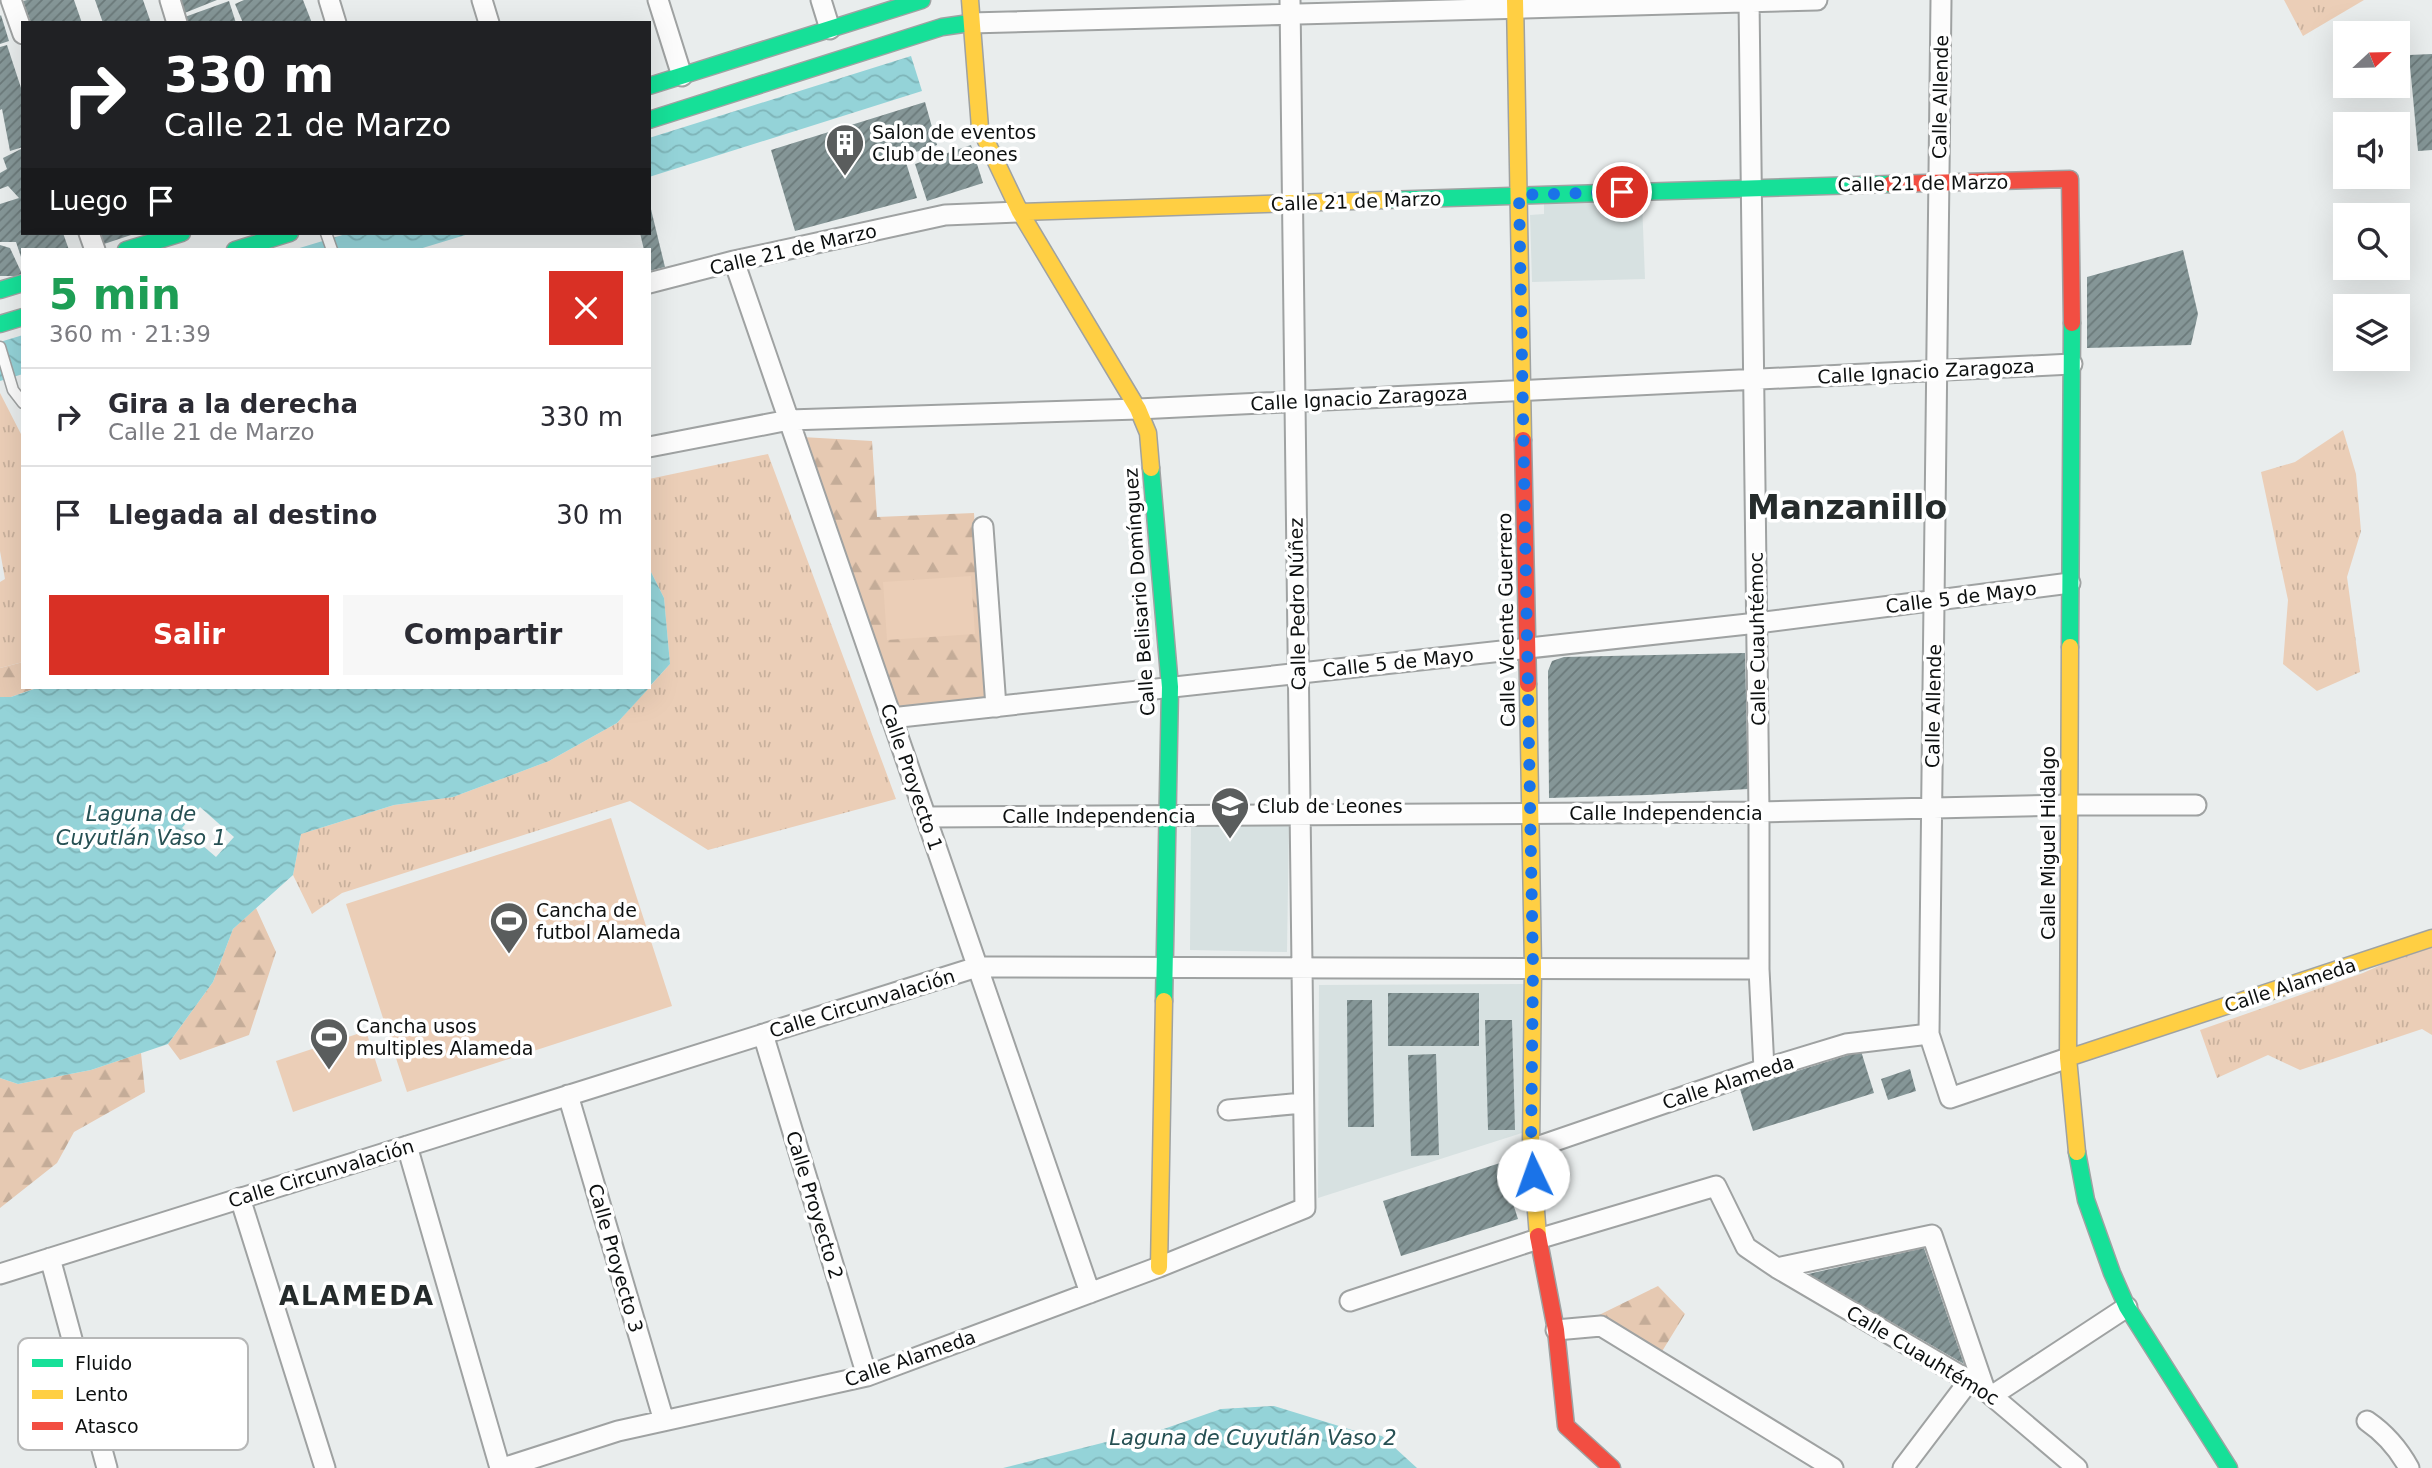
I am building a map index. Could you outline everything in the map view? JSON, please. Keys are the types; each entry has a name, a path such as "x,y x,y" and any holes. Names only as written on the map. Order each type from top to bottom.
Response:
{"street":[{"path":"11,0 21,28"},
{"path":"170,0 176,21"},
{"path":"329,0 335,21"},
{"path":"482,0 488,21"},
{"path":"658,0 682,76"},
{"path":"821,0 830,29"},
{"path":"651,85 922,0"},
{"name":"Calle Belisario Domínguez","path":"970,0 979,128 1020,212 1138,409 1147,433 1170,687 1159,1267"},
{"path":"651,119 970,23 1291,7 1817,0"},
{"name":"Calle Allende","path":"1941,0 1929,1034 1950,1098 2068,1058"},
{"name":"Calle Cuauhtémoc","path":"1749,1 1759,969 1764,1069"},
{"name":"Calle Vicente Guerrero","path":"1515,4 1533,968 1531,1149 1538,1239 1556,1330 1566,1426 1612,1467"},
{"name":"Calle Pedro Núñez","path":"1291,7 1305,1208"},
{"path":"948,31 974,79"},
{"name":"Calle 21 de Marzo","path":"651,282 734,261 945,215 1751,187 2070,179"},
{"name":"Calle Miguel Hidalgo","path":"2070,179 2072,364 2068,1058 2074,1133 2086,1199 2127,1307 2229,1468"},
{"path":"241,248 284,235"},
{"path":"136,248 173,240"},
{"name":"Calle Proyecto 1","path":"734,261 1090,1293"},
{"path":"0,290 21,284"},
{"path":"0,324 21,318"},
{"name":"Calle Ignacio Zaragoza","path":"651,447 789,420 1138,409 2072,364"},
{"path":"984,527 996,707"},
{"name":"Calle 5 de Mayo","path":"891,718 1757,623 2070,583"},
{"name":"Calle Independencia","path":"926,817 1759,813 2069,805 2196,805"},
{"name":"Calle Alameda","path":"2068,1058 2432,938"},
{"name":"Calle Circunvalación","path":"0,1274 977,967 1759,969"},
{"name":"Calle Proyecto 2","path":"763,1034 867,1376"},
{"name":"Calle Alameda","path":"1531,1149 1764,1069 1846,1044 1929,1034"},
{"name":"Calle Proyecto 3","path":"568,1095 664,1421"},
{"path":"1228,1110 1303,1103"},
{"path":"407,1146 501,1468"},
{"name":"Calle Cuauhtémoc","path":"1538,1239 1716,1186 1746,1247 1982,1389 2077,1468"},
{"path":"240,1198 325,1468"},
{"name":"Calle Alameda","path":"501,1468 618,1431 867,1376 1159,1267 1305,1208"},
{"path":"1777,1268 1932,1235 1982,1389"},
{"path":"1350,1301 1538,1239"},
{"path":"50,1258 72,1338"},
{"path":"1903,1468 1982,1389 2127,1307"},
{"path":"1556,1330 1601,1326 1833,1468"},
{"path":"2367,1421 2382,1431 2409,1468"},
{"path":"102,1450 107,1468"}],"lane":[{"path":"0,347 13,390 21,400"}],"shaded area":[{"path":"1642,201 1645,279 1532,282 1530,215 1544,214 1544,204"},
{"path":"1191,822 1289,823 1287,952 1190,950"},
{"path":"1524,984 1525,1132 1318,1198 1319,985"}],"green space":[{"path":"2284,0 2364,0 2303,36"},
{"path":"0,393 21,434 21,663 0,668 0,582 5,579 0,551"},
{"path":"2343,430 2356,474 2361,531 2347,577 2360,672 2317,691 2283,664 2288,600 2261,472 2295,462"},
{"path":"802,437 872,441 877,517 974,513 987,701 889,709"},
{"path":"768,454 896,799 708,850 630,801 342,893 312,914 293,875 301,834 394,805 453,797 549,761 617,723 648,689 651,689 651,685 670,664 664,598 651,572 651,479"},
{"path":"971,576 975,634 887,640 883,582"},
{"path":"21,663 21,689 33,689 11,697 0,697 0,668"},
{"name":"Cancha de futbol Alameda","path":"611,818 672,1006 407,1092 346,904"},
{"path":"256,908 276,952 249,1035 180,1060 168,1044 213,982 233,929"},
{"path":"2432,942 2432,1035 2422,1029 2300,1070 2268,1055 2217,1078 2200,1030 2363,973"},
{"name":"Cancha usos multiples Alameda","path":"366,1031 382,1081 293,1112 276,1061"},
{"path":"141,1053 145,1092 74,1132 57,1163 0,1208 0,1078 18,1084 91,1070"},
{"path":"1658,1286 1685,1314 1661,1353 1599,1315"}],"water":[{"path":"911,56 922,91 651,176 651,137"},
{"path":"342,235 465,235 423,248 300,248"},
{"path":"21,336 21,375 0,381 0,342"},
{"path":"651,572 664,598 670,664 651,685"},
{"name":"Laguna de Cuyutlán Vaso 1","path":"34,689 648,689 617,723 549,761 453,797 394,805 301,834 293,875 233,929 213,982 168,1044 91,1070 18,1084 0,1078 0,697 11,697"},
{"name":"Laguna de Cuyutlán Vaso 2","path":"1274,1406 1352,1430 1382,1436 1417,1468 1003,1468 1155,1432 1221,1409"}],"pier":[{"path":"200,807 234,837 216,857 182,828"}],"building":[{"path":"74,0 81,21 30,21 23,1"},
{"path":"95,0 143,0 150,21 102,21"},
{"path":"177,0 217,0 182,14"},
{"path":"244,0 303,0 311,21 242,21 235,4"},
{"path":"229,1 235,21 183,21 182,18"},
{"path":"0,16 9,41 0,44"},
{"path":"7,45 21,88 21,148 10,151 2,109 0,110 0,47"},
{"path":"2432,54 2432,150 2418,151 2410,55"},
{"name":"Salon de eventos Club de Leones","path":"925,102 937,145 904,156 917,198 795,231 771,150"},
{"path":"971,145 983,183 927,201 915,164"},
{"path":"21,149 21,235 64,235 68,248 21,248 21,257 16,242 0,242 0,204 19,198 8,186 0,189 0,173 7,169 3,158"},
{"path":"651,209 665,267 651,270 651,248 644,248 640,235 651,235"},
{"path":"100,235 131,235 104,244"},
{"path":"0,245 10,248 21,276 0,276"},
{"path":"2183,250 2198,314 2191,345 2087,348 2087,277"},
{"path":"1745,653 1748,789 1549,798 1548,671 1552,661 1564,657"},
{"path":"1388,993 1479,993 1479,1046 1388,1046"},
{"path":"1347,1000 1372,1000 1374,1127 1348,1127"},
{"path":"1485,1020 1512,1020 1515,1130 1488,1130"},
{"path":"1861,1051 1874,1093 1753,1131 1740,1089"},
{"path":"1436,1054 1439,1155 1411,1156 1408,1055"},
{"path":"1910,1069 1916,1091 1888,1100 1881,1079"},
{"path":"1500,1163 1518,1219 1401,1256 1383,1201"},
{"path":"1924,1248 1964,1364 1808,1274"}],"traffic: fast":[{"path":"651,85 922,0"},
{"path":"651,119 942,27 970,23"},
{"path":"1385,200 1891,184"},
{"path":"133,248 175,235"},
{"path":"241,248 284,235"},
{"path":"0,290 21,284"},
{"path":"0,324 21,318"},
{"path":"2070,647 2072,323"},
{"path":"1151,468 1170,687 1164,1001"},
{"path":"2077,1152 2086,1200 2127,1307 2229,1468"}],"traffic: slow":[{"path":"970,0 980,128 1020,212 1138,409 1148,433 1151,468"},
{"path":"1515,0 1523,440"},
{"path":"1020,212 1385,200"},
{"path":"2070,647 2068,1058 2077,1152"},
{"path":"1528,684 1533,968 1531,1149 1538,1236"},
{"path":"2068,1058 2432,938"},
{"path":"1159,1267 1164,1001"}],"traffic: jam":[{"path":"1891,184 2070,179 2072,323"},
{"path":"1523,440 1528,684"},
{"path":"1538,1236 1556,1330 1566,1426 1612,1468"}],"place":[{"name":"Salon de eventos Club de Leones","path":"845,177"},
{"name":"Club de Leones","path":"1230,840"},
{"name":"Cancha de futbol Alameda","path":"509,955"},
{"name":"Cancha usos multiples Alameda","path":"329,1071"}],"district":[{"name":"Manzanillo","path":"1847,507"},
{"name":"ALAMEDA","path":"357,1296"}],"route":[{"path":"1533,1175 1533,968 1519,195 1622,192"}]}
